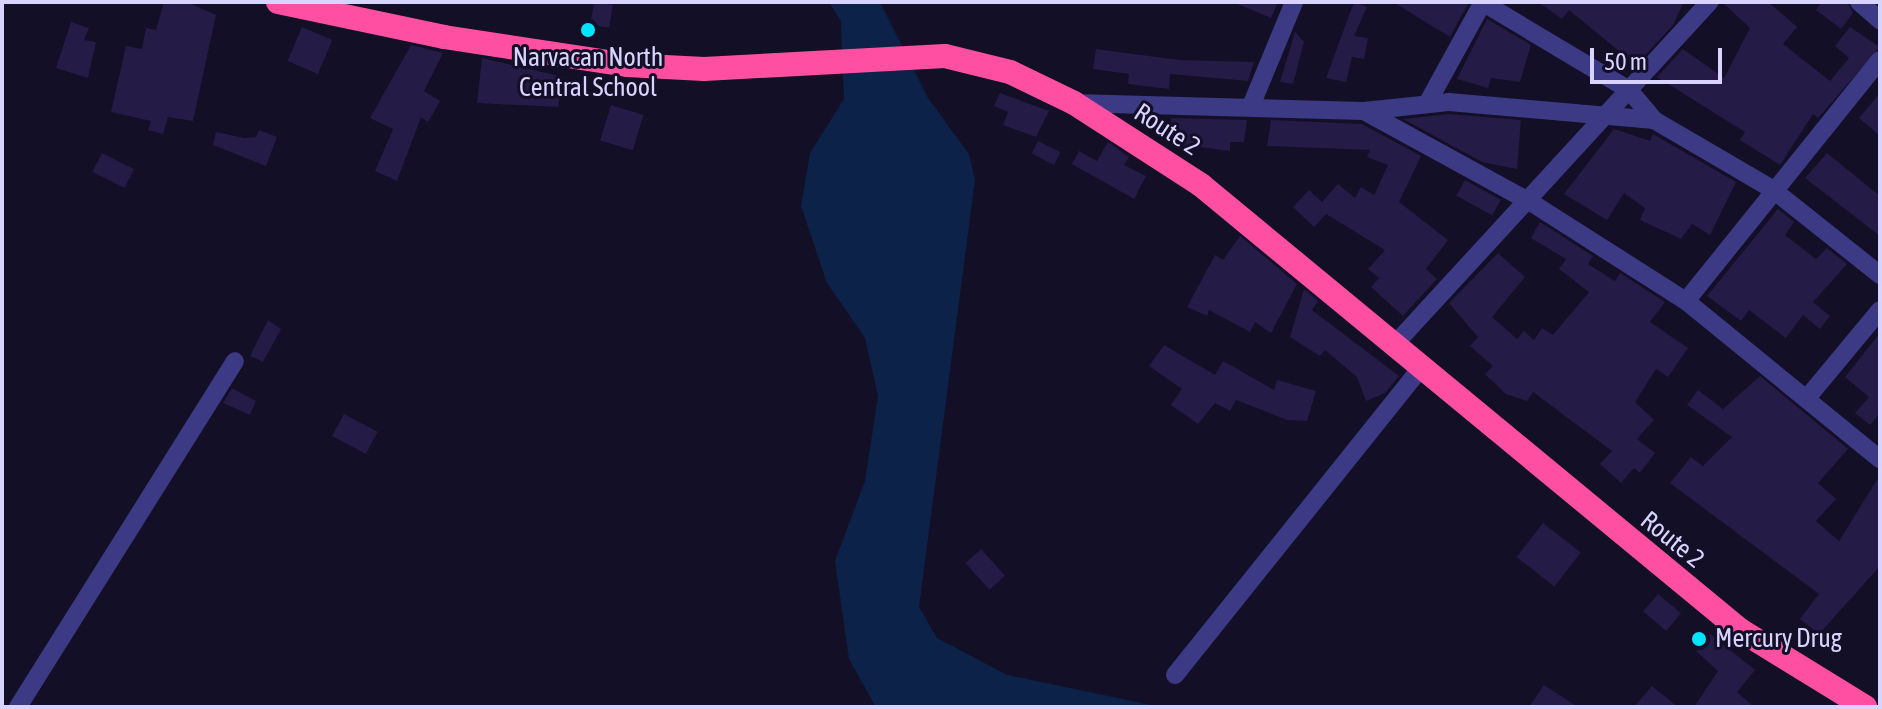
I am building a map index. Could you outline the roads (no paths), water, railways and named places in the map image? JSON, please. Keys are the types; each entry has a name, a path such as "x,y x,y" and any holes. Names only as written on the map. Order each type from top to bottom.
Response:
{"highway":[{"name":"Route 2","path":"278,2 444,37 627,65 704,69 945,56 1010,72 1074,103 1201,185 1740,630 1865,707"}],"street":[{"path":"1251,106 1294,2"},
{"path":"1428,102 1483,2 1629,90 1654,120 1772,189 1880,275"},
{"path":"1395,344 1532,203 1710,2"},
{"path":"1859,2 1880,20"},
{"path":"1686,301 1772,189 1880,60"},
{"path":"1074,103 1364,111 1428,102 1654,120"},
{"path":"1364,111 1532,203 1686,301 1880,459"},
{"path":"1807,398 1880,310"},
{"path":"18,707 235,361"},
{"path":"1175,675 1422,367"}],"water":[{"path":"829,2 880,2 928,98 969,154 975,180 919,607 937,638 1007,675 1161,707 876,707 849,659 835,561 865,481 878,396 865,338 827,283 801,206 810,153 844,99 841,21"}],"place":[{"name":"Narvacan North Central School","path":"588,30"},
{"name":"Mercury Drug","path":"1699,639"}]}
